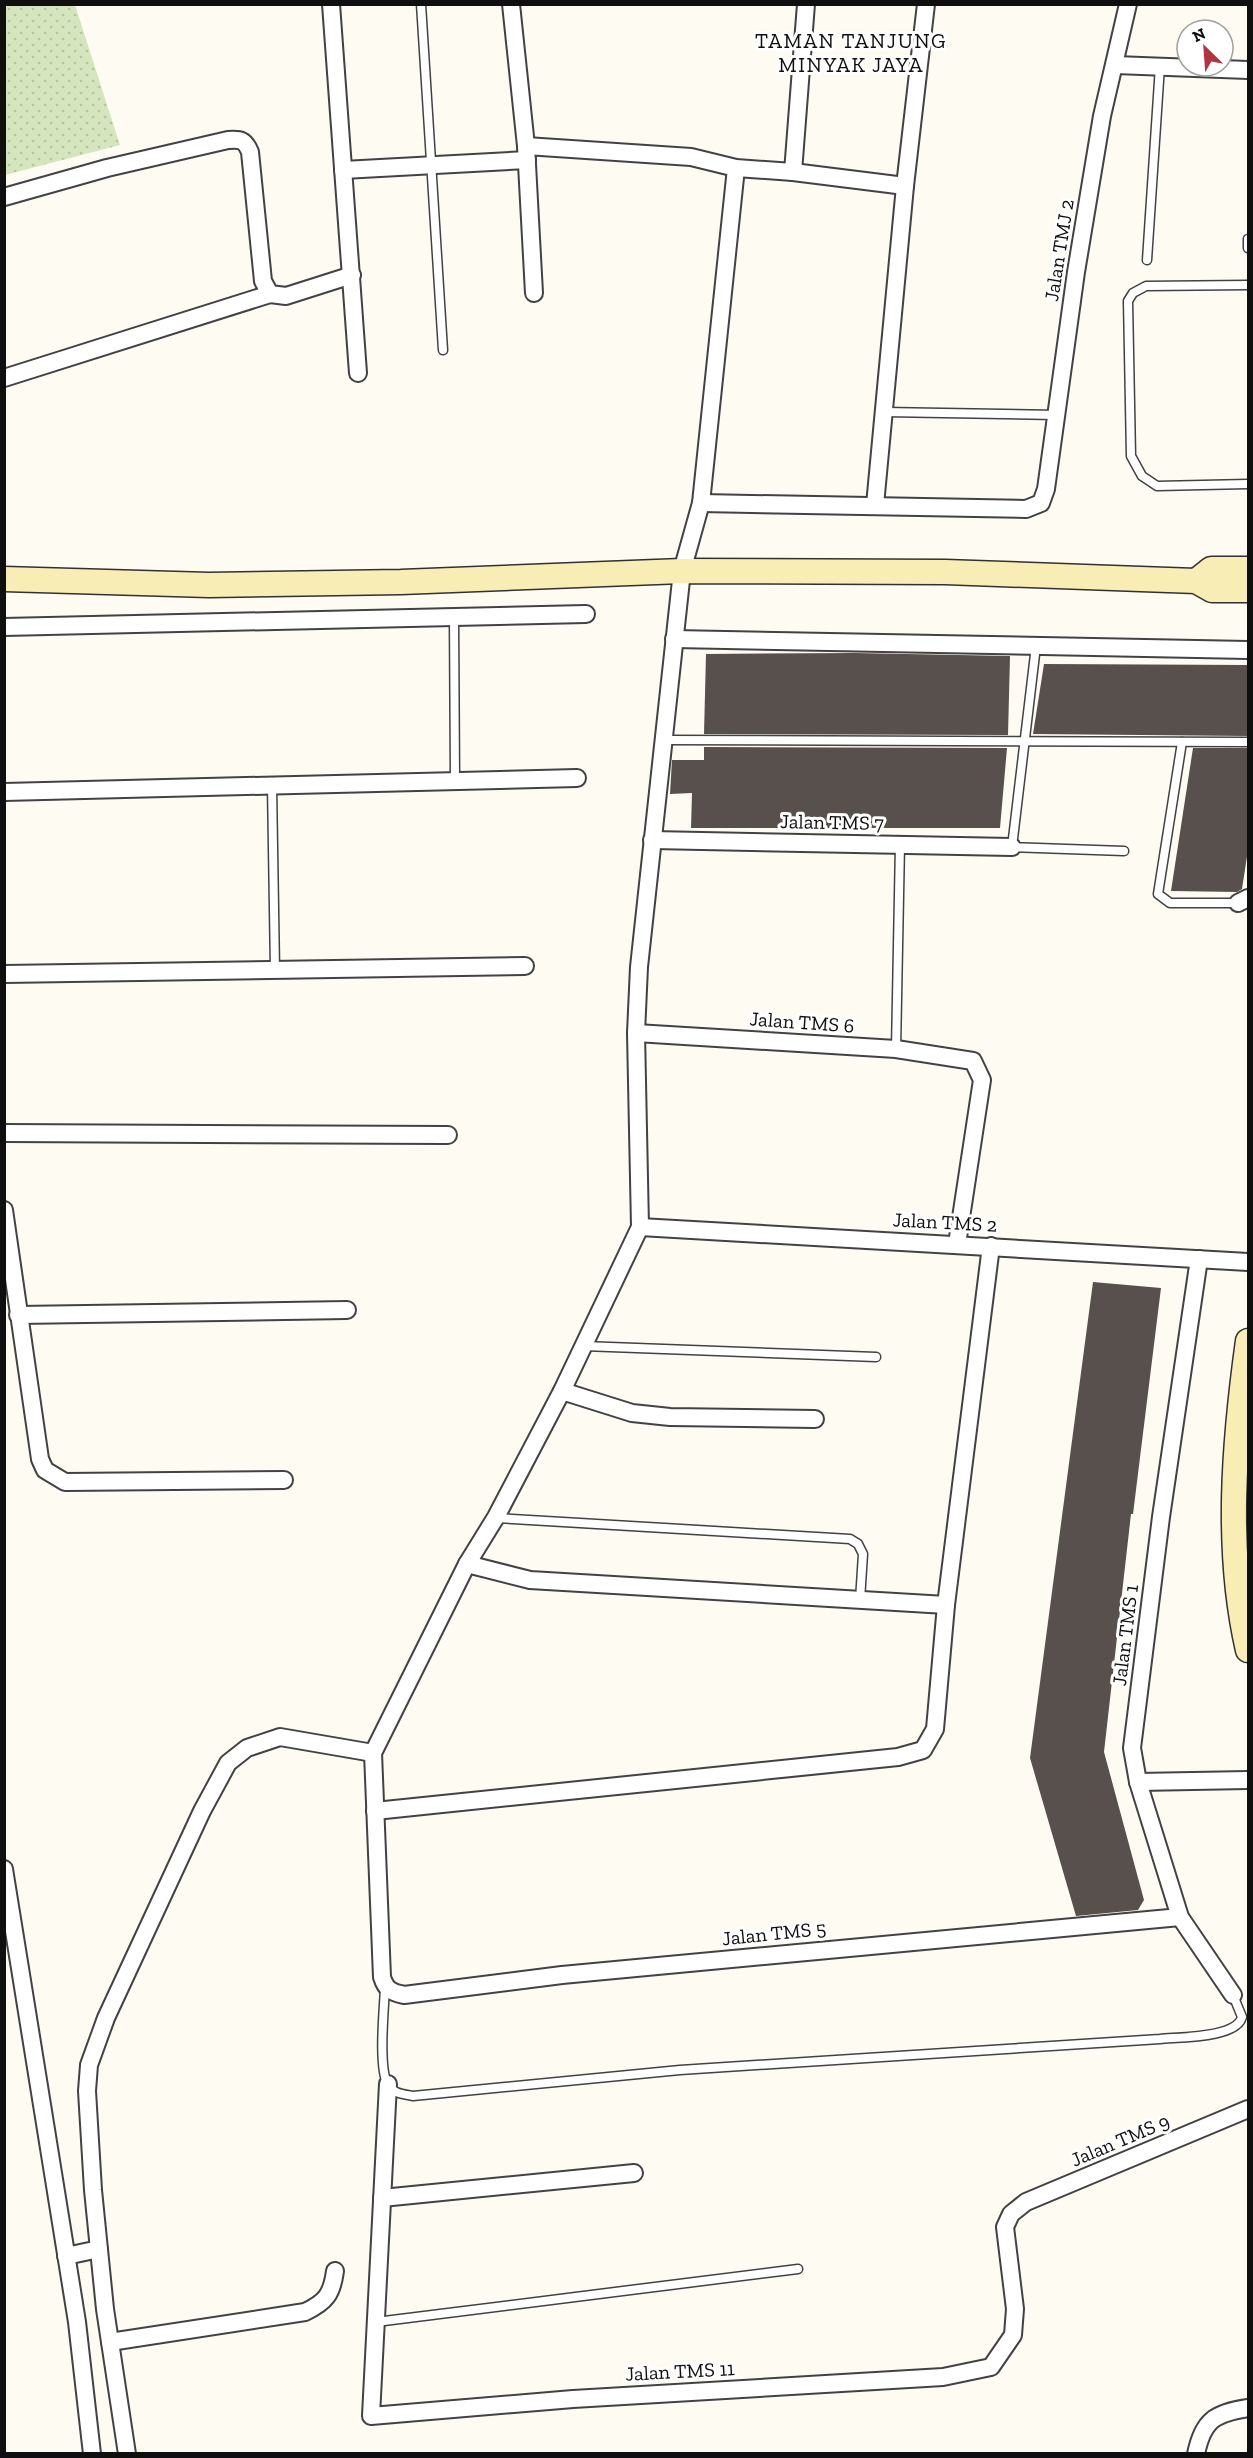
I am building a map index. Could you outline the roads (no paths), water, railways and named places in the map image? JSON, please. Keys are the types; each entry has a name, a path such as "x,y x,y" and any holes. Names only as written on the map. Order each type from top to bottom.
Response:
{"street":[{"path":"331,4 358,373"},
{"path":"511,4 527,153 534,293"},
{"path":"793,172 806,4"},
{"path":"700,503 875,505 905,186 926,4"},
{"name":"Jalan TMJ 2","path":"875,505 1026,508 1041,503 1046,489 1078,261 1102,116 1128,4"},
{"path":"1115,65 1248,70"},
{"path":"4,197 107,168 241,139 247,142 250,152 263,280 270,294"},
{"path":"343,170 432,165 527,153 690,157 736,168 793,172 905,186"},
{"path":"384,1982 373,1753 467,1564 496,1518 562,1391 640,1227 636,1033 639,967 682,571 700,503 736,168"},
{"path":"4,378 270,294 286,296 351,274"},
{"path":"1196,581 1211,569 1248,569"},
{"path":"4,579 209,585 401,582 682,571 945,572 1196,581 1212,590 1248,590"},
{"path":"4,627 586,614"},
{"path":"674,639 1248,650"},
{"path":"4,792 577,778"},
{"name":"Jalan TMS 7","path":"652,840 1012,847"},
{"path":"4,974 525,966"},
{"name":"Jalan TMS 6","path":"636,1033 896,1049 973,1061 982,1080 957,1244"},
{"path":"4,1133 448,1136"},
{"path":"4,1210 40,1459 45,1470 65,1482 284,1480"},
{"name":"Jalan TMS 2","path":"640,1227 1248,1262"},
{"path":"375,1811 886,1758 923,1750 935,1729 946,1605 991,1246"},
{"name":"Jalan TMS 1","path":"1199,1259 1161,1517 1132,1748 1138,1782 1180,1917 1233,1995"},
{"path":"18,1315 346,1310"},
{"path":"1248,1341 1239,1418 1234,1516 1239,1602 1248,1650"},
{"path":"562,1391 632,1413 670,1417 815,1419"},
{"path":"467,1564 530,1580 946,1605"},
{"path":"128,2454 110,2342 99,2249 87,2091 89,2065 111,2008 202,1811 228,1763 247,1748 280,1737 373,1753"},
{"path":"1138,1782 1248,1780"},
{"path":"4,1869 77,2322 92,2454"},
{"name":"Jalan TMS 5","path":"384,1982 392,1992 404,1995 573,1974 1180,1917"},
{"path":"376,2322 388,2085"},
{"name":"Jalan TMS 9","path":"991,2367 1012,2335 1015,2309 1005,2227 1011,2214 1026,2202 1248,2109"},
{"path":"382,2198 634,2174"},
{"path":"66,2256 99,2249"},
{"path":"110,2342 305,2312 319,2305 333,2290 335,2271"},
{"name":"Jalan TMS 11","path":"376,2322 371,2416 573,2398 943,2377 991,2367"},
{"path":"1196,2454 1201,2432 1223,2412 1248,2408"}],"lane":[{"path":"421,4 443,350"},
{"path":"1148,260 1160,66"},
{"path":"1248,239 1248,248"},
{"path":"1248,285 1146,286 1133,293 1128,301 1131,456 1142,476 1157,486 1248,484"},
{"path":"884,412 1057,415"},
{"path":"454,617 455,782"},
{"path":"1036,645 1012,847 1124,851"},
{"path":"663,740 1248,742"},
{"path":"1182,742 1158,894 1170,903 1243,900"},
{"path":"272,786 275,970"},
{"path":"896,1049 900,844"},
{"path":"583,1346 876,1357"},
{"path":"496,1518 849,1539 858,1544 863,1554 860,1600"},
{"path":"384,1982 383,2065 388,2085 396,2093 413,2096 680,2070 1160,2039 1226,2032 1237,2028 1241,2022 1242,2013 1233,1995"},
{"path":"376,2322 798,2269"}],"district":[{"name":"TAMAN TANJUNG MINYAK JAYA","path":"851,53"}]}
